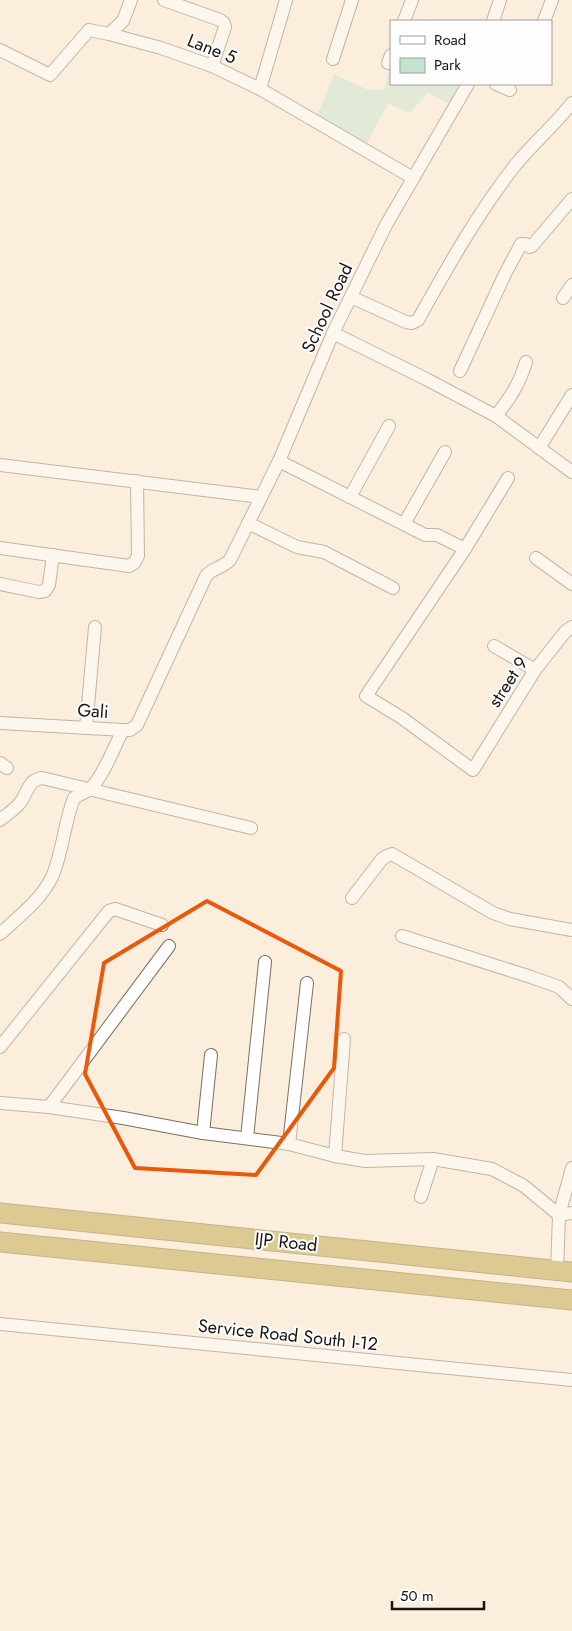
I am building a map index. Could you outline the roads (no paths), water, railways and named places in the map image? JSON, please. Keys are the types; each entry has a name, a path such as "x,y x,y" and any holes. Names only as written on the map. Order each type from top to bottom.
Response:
{"highway":[{"name":"IJP Road","path":"0,1213 565,1271"},
{"name":"IJP Road","path":"0,1242 572,1300"}],"street":[{"path":"109,34 123,21 131,0"},
{"path":"164,0 224,23 225,27 212,66"},
{"path":"260,89 286,0"},
{"path":"333,59 352,0"},
{"path":"404,20 412,0"},
{"path":"493,20 500,0"},
{"path":"544,20 552,0"},
{"name":"Lane 5","path":"0,50 51,74 89,30 161,48 212,66 260,89 413,178"},
{"name":"School Road","path":"233,554 279,461 333,333 386,226 467,85"},
{"path":"498,85 510,90"},
{"path":"351,297 406,322 412,324 418,320 462,241 514,167 557,122 572,103"},
{"path":"460,371 521,244 532,246 572,198"},
{"path":"564,298 572,285"},
{"path":"333,333 496,416 572,472"},
{"path":"496,416 521,379 526,362"},
{"path":"539,448 572,395"},
{"path":"350,497 389,426"},
{"path":"404,524 445,452"},
{"path":"279,461 425,535 437,535 464,549 508,478"},
{"path":"0,465 261,496"},
{"path":"0,548 129,566 134,563 138,556 136,481"},
{"path":"248,523 297,547 324,552 393,588"},
{"name":"street 9","path":"464,549 366,696 402,718 473,770 535,670 572,627"},
{"name":"Gali","path":"0,723 122,730 130,730 137,725 206,576 209,572 224,566 233,554"},
{"path":"0,584 39,592 45,591 48,586 53,555"},
{"path":"536,558 572,584"},
{"path":"86,728 95,627"},
{"path":"494,646 535,670"},
{"path":"0,934 34,902 45,888 52,876 74,798 89,790 97,782 122,730"},
{"path":"0,820 20,804 31,782 42,778 250,828"},
{"path":"352,898 382,859 392,854 493,913 510,919 572,930"},
{"path":"0,1047 109,911 115,909 162,925"},
{"path":"402,936 559,987 572,999"},
{"path":"49,1107 169,946"},
{"path":"247,1138 265,962"},
{"path":"289,1144 307,983"},
{"path":"335,1156 344,1039"},
{"path":"203,1133 211,1055"},
{"path":"0,1103 49,1107 203,1133 289,1144 335,1156 365,1161 433,1159 492,1169 524,1186 566,1214"},
{"path":"421,1197 433,1159"},
{"path":"565,1271 566,1214 572,1168"},
{"name":"Service Road South I-12","path":"0,1324 572,1380"}]}
